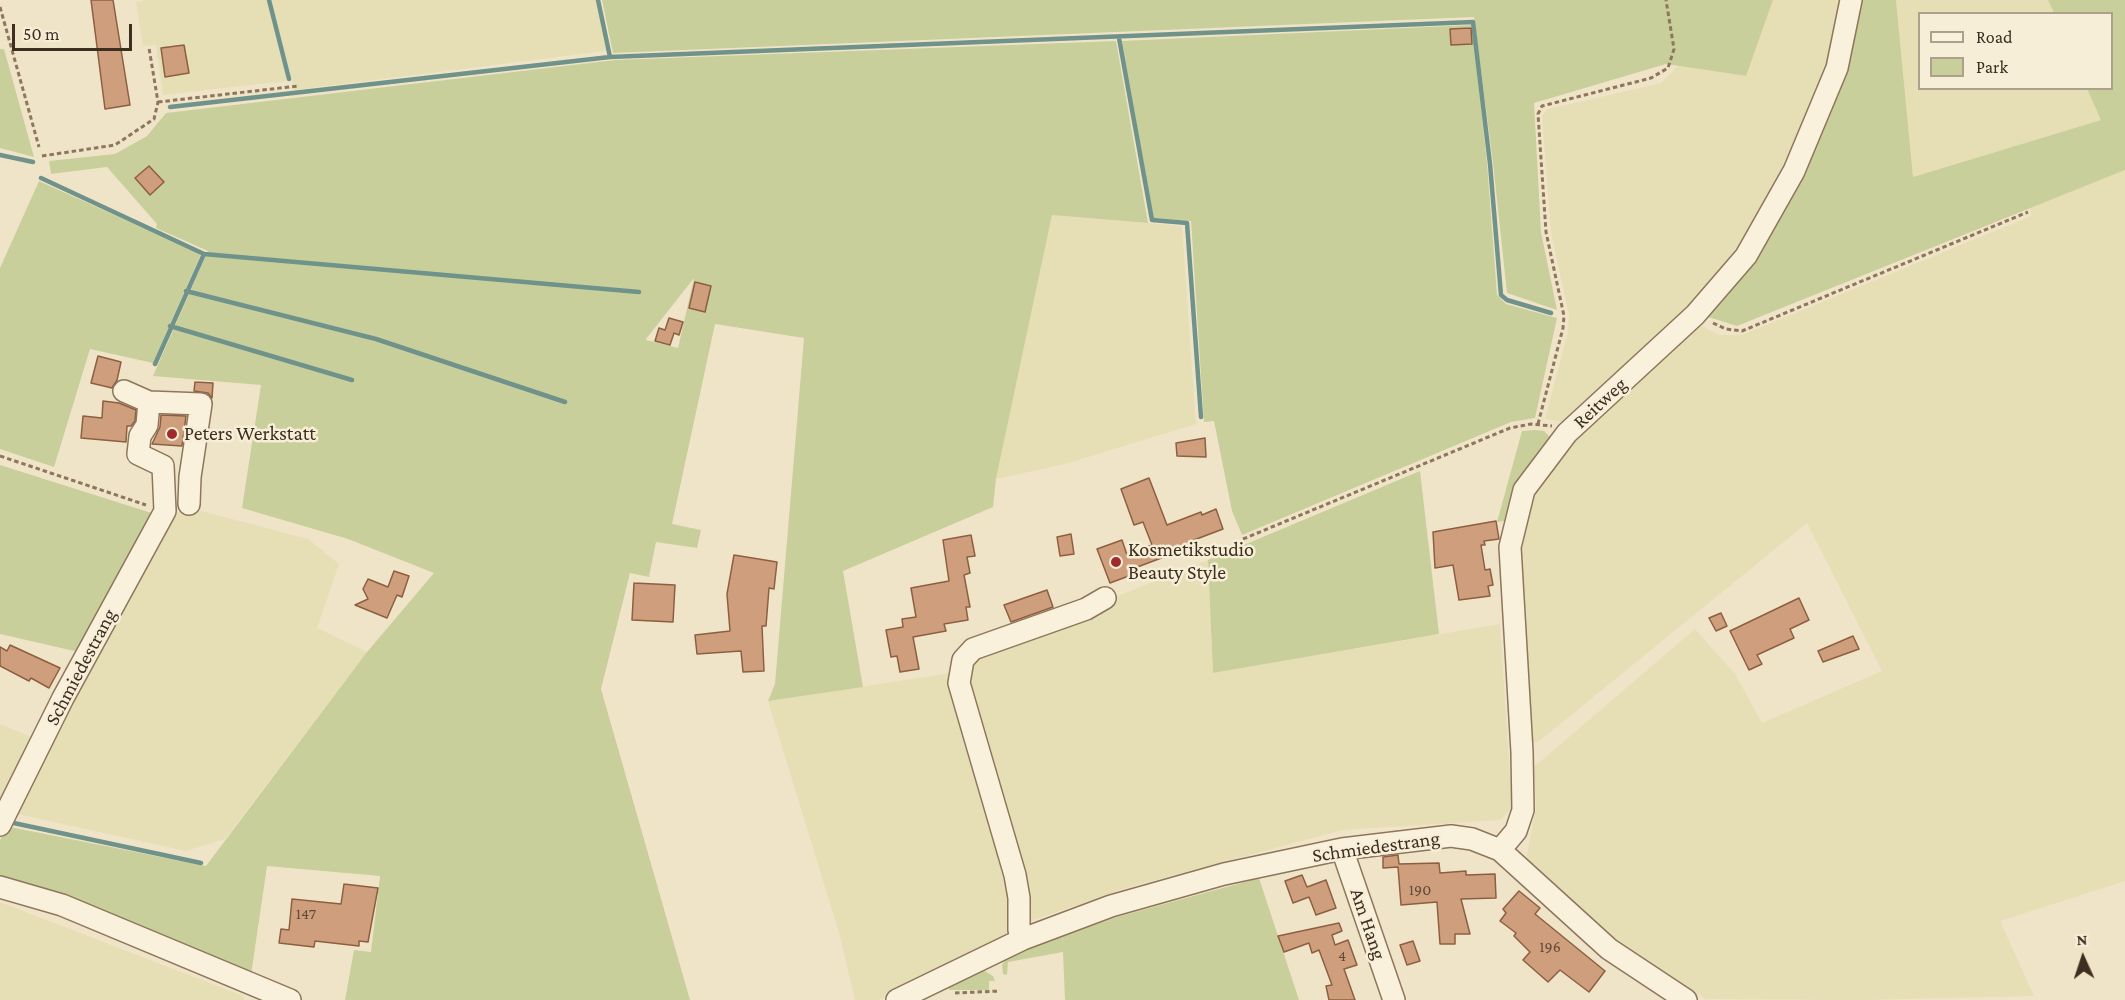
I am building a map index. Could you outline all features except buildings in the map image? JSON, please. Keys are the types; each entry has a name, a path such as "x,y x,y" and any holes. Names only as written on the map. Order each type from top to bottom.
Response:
{"street":[{"name":"Reitweg","path":"1500,850 1516,831 1523,810 1522,752 1510,547 1524,490 1567,434 1695,315 1746,256 1794,171 1837,68 1851,0"},
{"path":"124,391 149,402 201,404 190,477 189,504"},
{"path":"149,402 147,425 141,436 138,454 163,466 165,511"},
{"name":"Schmiedestrang","path":"0,825 63,698 165,511"},
{"path":"1023,939 1019,930 1019,898 1015,875 959,683 963,660 973,649 1086,609 1105,598"},
{"name":"Schmiedestrang","path":"897,1000 1023,939 1111,906 1224,874 1342,849 1451,836 1472,839 1500,850 1609,949 1686,1000"},
{"name":"Am Hang","path":"1342,849 1394,1000"},
{"path":"0,887 62,904 257,994 290,1000"}],"path":[{"path":"1538,424 1564,316 1546,232 1538,114 1542,106 1651,78 1668,68 1674,49 1666,0"},
{"path":"0,7 39,147"},
{"path":"42,156 116,145 154,119 158,102 149,48"},
{"path":"158,102 298,86"},
{"path":"1695,315 1725,329 1742,331 2028,212"},
{"path":"1243,539 1510,428 1538,424 1555,426 1567,434"},
{"path":"0,456 165,511"},
{"path":"943,977 946,994 1000,991"}],"shaded area":[{"path":"146,0 267,0 287,81 163,95 156,45 143,46 136,2"},
{"path":"271,0 596,0 606,51 294,90"},
{"path":"1773,0 1844,0 1829,66 1788,169 1736,250 1689,308 1565,422 1545,419 1568,332 1569,315 1551,232 1542,116 1548,109 1661,83 1678,66 1745,76"},
{"path":"1896,0 2048,0 2054,12 1918,12 1918,90 2087,90 2101,120 1913,177"},
{"path":"2125,170 2125,881 2000,921 2034,996 1863,1000 1706,999 1615,938 1526,860 1536,808 1534,767 1695,629 1735,674 1762,723 1882,671 1807,523 1538,742 1530,743 1520,546 1533,494 1574,439 1697,324 1719,335 1742,335 2031,216 2030,208"},
{"path":"1052,215 1182,226 1196,424 1065,464 996,479"},
{"path":"190,508 308,539 339,564 317,628 367,652 225,839 186,851 13,813 169,515"},
{"path":"1208,560 1213,673 1500,624 1512,808 1500,820 1343,830 1129,887 1028,922 966,683 970,662 977,654 1088,614 1118,596"},
{"path":"951,673 1009,878 1009,933 879,1000 855,1000 840,936 768,701"},
{"path":"0,724 36,739 0,806"},
{"path":"0,902 243,996 244,1000 0,1000"}],"green space":[{"path":"602,0 1773,0 1746,76 1666,64 1534,103 1541,232 1557,310 1507,293 1474,17 613,53"},
{"path":"1859,0 1896,0 1913,177 2101,120 2087,90 2113,90 2113,12 2054,12 2048,0 2125,0 2125,170 1737,326 1705,316 1754,259"},
{"path":"1472,25 1487,163 1497,295 1506,304 1557,318 1535,418 1511,422 1242,535 1232,511 1214,421 1204,422 1191,221 1153,218 1122,41"},
{"path":"1116,41 1148,223 1052,215 996,479 993,507 843,571 863,687 768,701 775,684 804,338 715,324 672,524 701,530 697,548 656,542 649,577 630,573 601,689 690,1000 345,1000 354,950 371,952 380,876 267,866 251,975 67,897 0,876 0,841 5,826 206,866 367,652 434,573 348,539 242,508 261,385 153,376 208,251 156,228 157,224 107,167 51,174 49,161 115,154 147,136 166,113 615,60","holes":["694,278 678,348 646,339"]},
{"path":"0,49 4,49 34,157 0,148"},
{"path":"39,181 201,254 153,363 90,349 54,467 0,449 0,268"},
{"path":"1522,431 1544,431 1551,438 1516,484 1504,521 1497,522"},
{"path":"0,465 158,515 83,653 0,634"},
{"path":"1420,471 1439,634 1213,673 1208,560"},
{"path":"1259,878 1299,1000 1065,1000 1063,952 1008,962 1007,975 1003,974 1002,965 1010,952 1061,931 1063,947 1062,936 1117,917"},
{"path":"983,970 993,976 995,981 989,981 989,990 949,990 950,982"}],"waterway":[{"path":"269,0 289,79"},
{"path":"170,107 610,57 598,0"},
{"path":"610,57 1473,22 1490,164 1501,295 1507,300 1551,313"},
{"path":"1119,38 1152,220 1187,223 1201,417"},
{"path":"0,155 33,162"},
{"path":"41,178 204,254 639,292"},
{"path":"155,364 204,254"},
{"path":"186,291 376,339 565,402"},
{"path":"170,326 352,380"},
{"path":"9,822 201,863"}],"place":[{"name":"Peters Werkstatt","path":"172,434"},
{"name":"Kosmetikstudio Beauty Style","path":"1116,562"}]}
